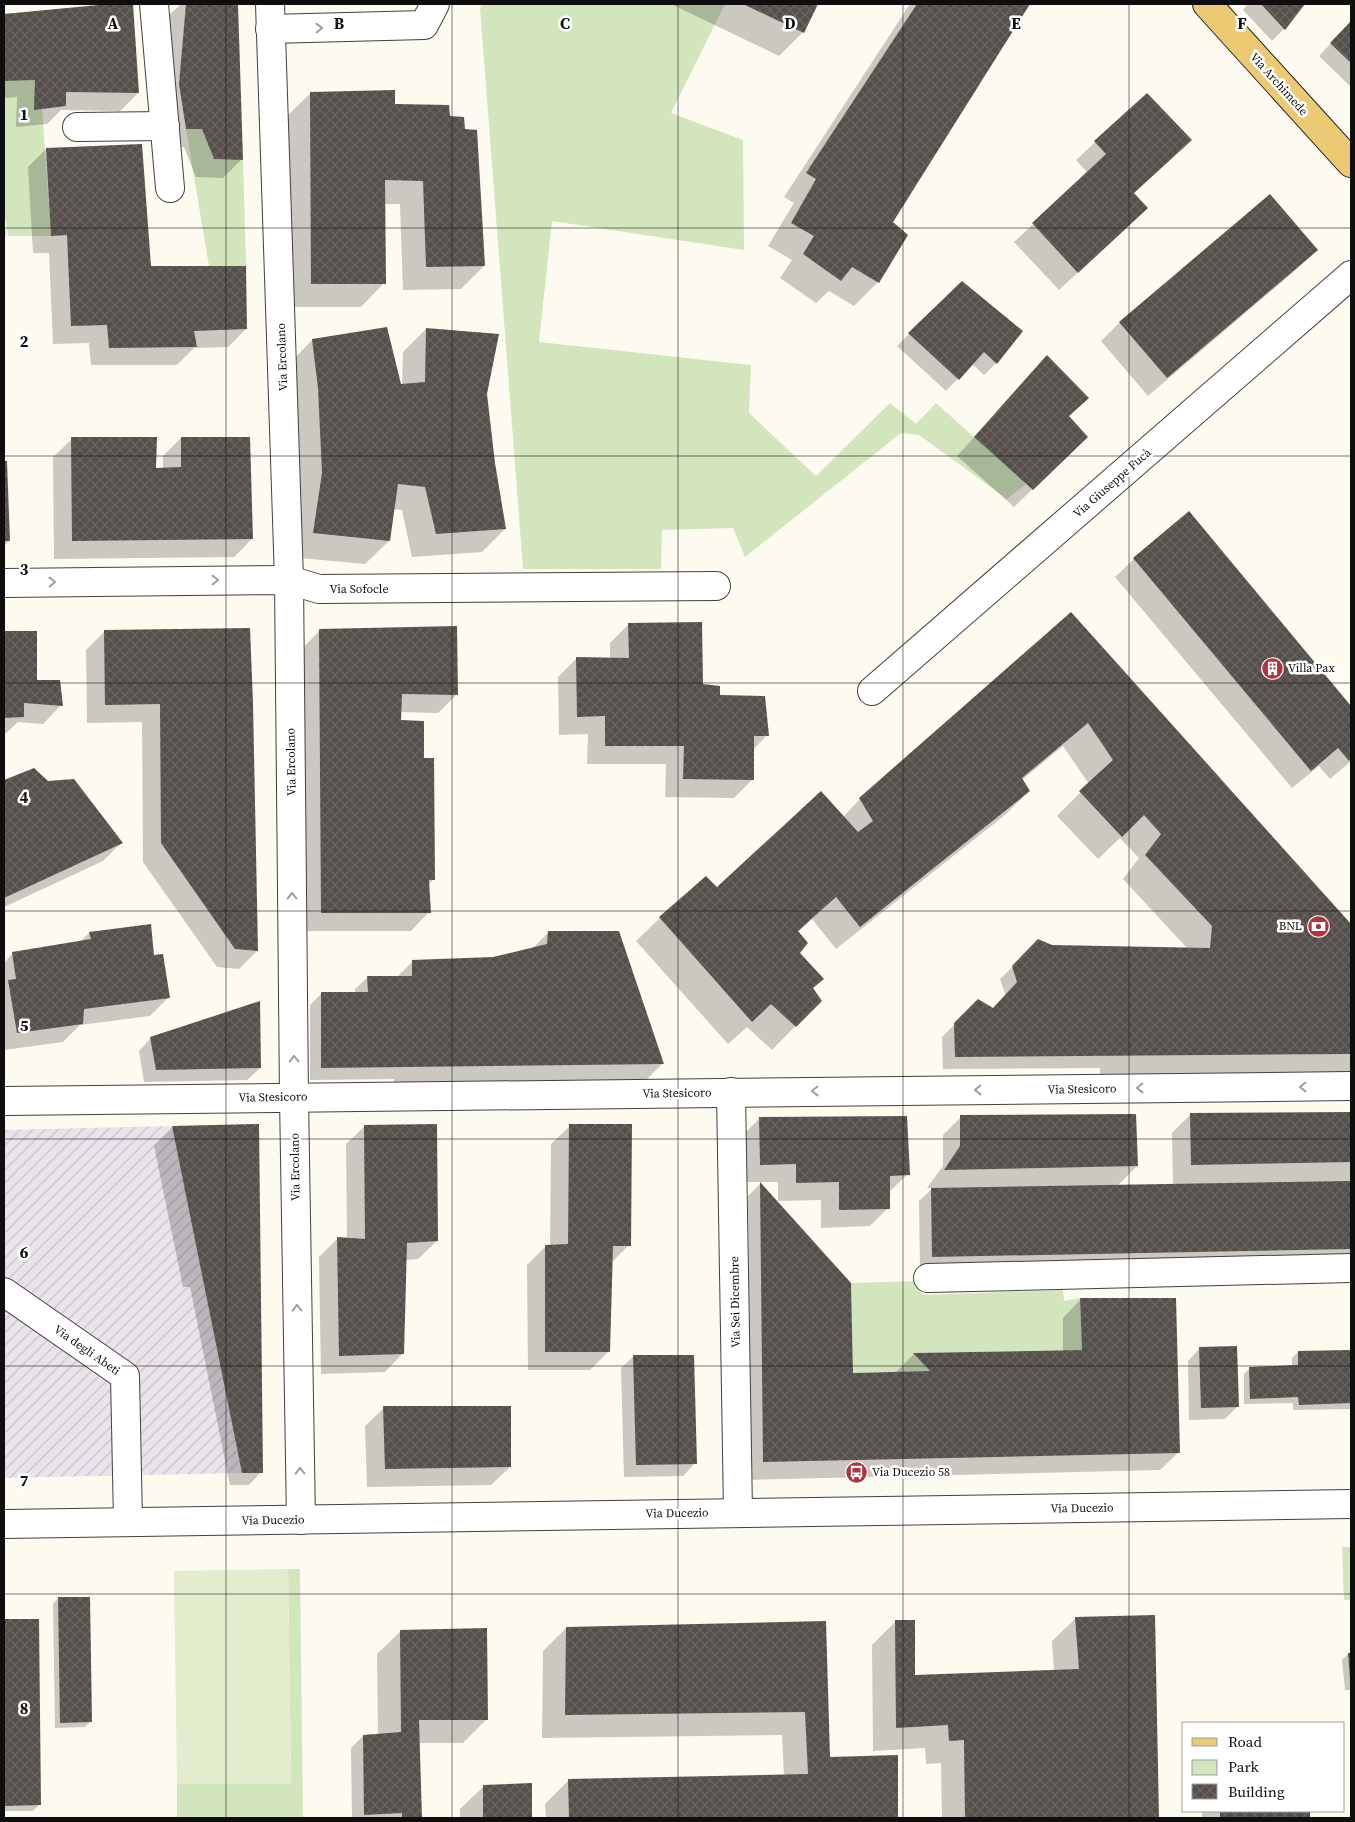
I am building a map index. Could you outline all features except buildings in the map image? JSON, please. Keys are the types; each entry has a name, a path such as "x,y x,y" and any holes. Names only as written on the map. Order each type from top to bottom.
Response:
{"main road":[{"name":"Via Archimede","path":"1207,4 1351,163"}],"street":[{"path":"154,4 170,188"},
{"path":"270,16 424,25 435,4"},
{"name":"Via Ercolano","path":"270,16 290,580 294,1097 301,1520"},
{"path":"76,127 165,126"},
{"name":"Via Giuseppe Fucà","path":"872,691 1351,275"},
{"name":"Via Sofocle","path":"4,583 290,580 319,589 716,586"},
{"name":"Via Stesicoro","path":"4,1101 1351,1086"},
{"name":"Via Sei Dicembre","path":"731,1092 738,1512"},
{"path":"928,1278 1351,1268"},
{"name":"Via degli Abeti","path":"4,1292 125,1376 128,1522"},
{"name":"Via Ducezio","path":"4,1524 1351,1504"}],"shaded area":[{"path":"172,1126 242,1473 4,1478 4,1130"}],"green space":[{"path":"482,4 725,4 671,113 743,140 744,250 552,221 539,342 751,365 749,413 816,476 890,403 916,424 936,403 1026,484 1007,499 919,435 901,433 745,557 733,528 662,530 661,569 523,569 480,8"},
{"path":"35,80 42,109 51,236 8,236 4,208 4,81"},
{"path":"186,129 202,129 214,159 243,160 246,266 209,266"},
{"path":"920,1281 922,1295 1063,1290 1064,1301 1080,1298 1082,1350 914,1353 930,1371 853,1373 851,1283"},
{"path":"1342,1547 1351,1547 1351,1600 1344,1600"},
{"path":"288,1569 300,1569 303,1818 177,1818 177,1784 291,1784"},
{"path":"288,1569 291,1784 177,1784 174,1571"}],"place":[{"name":"Villa Pax","path":"1272,668"},
{"name":"BNL","path":"1318,926"},
{"name":"Via Ducezio 58","path":"856,1472"}]}
